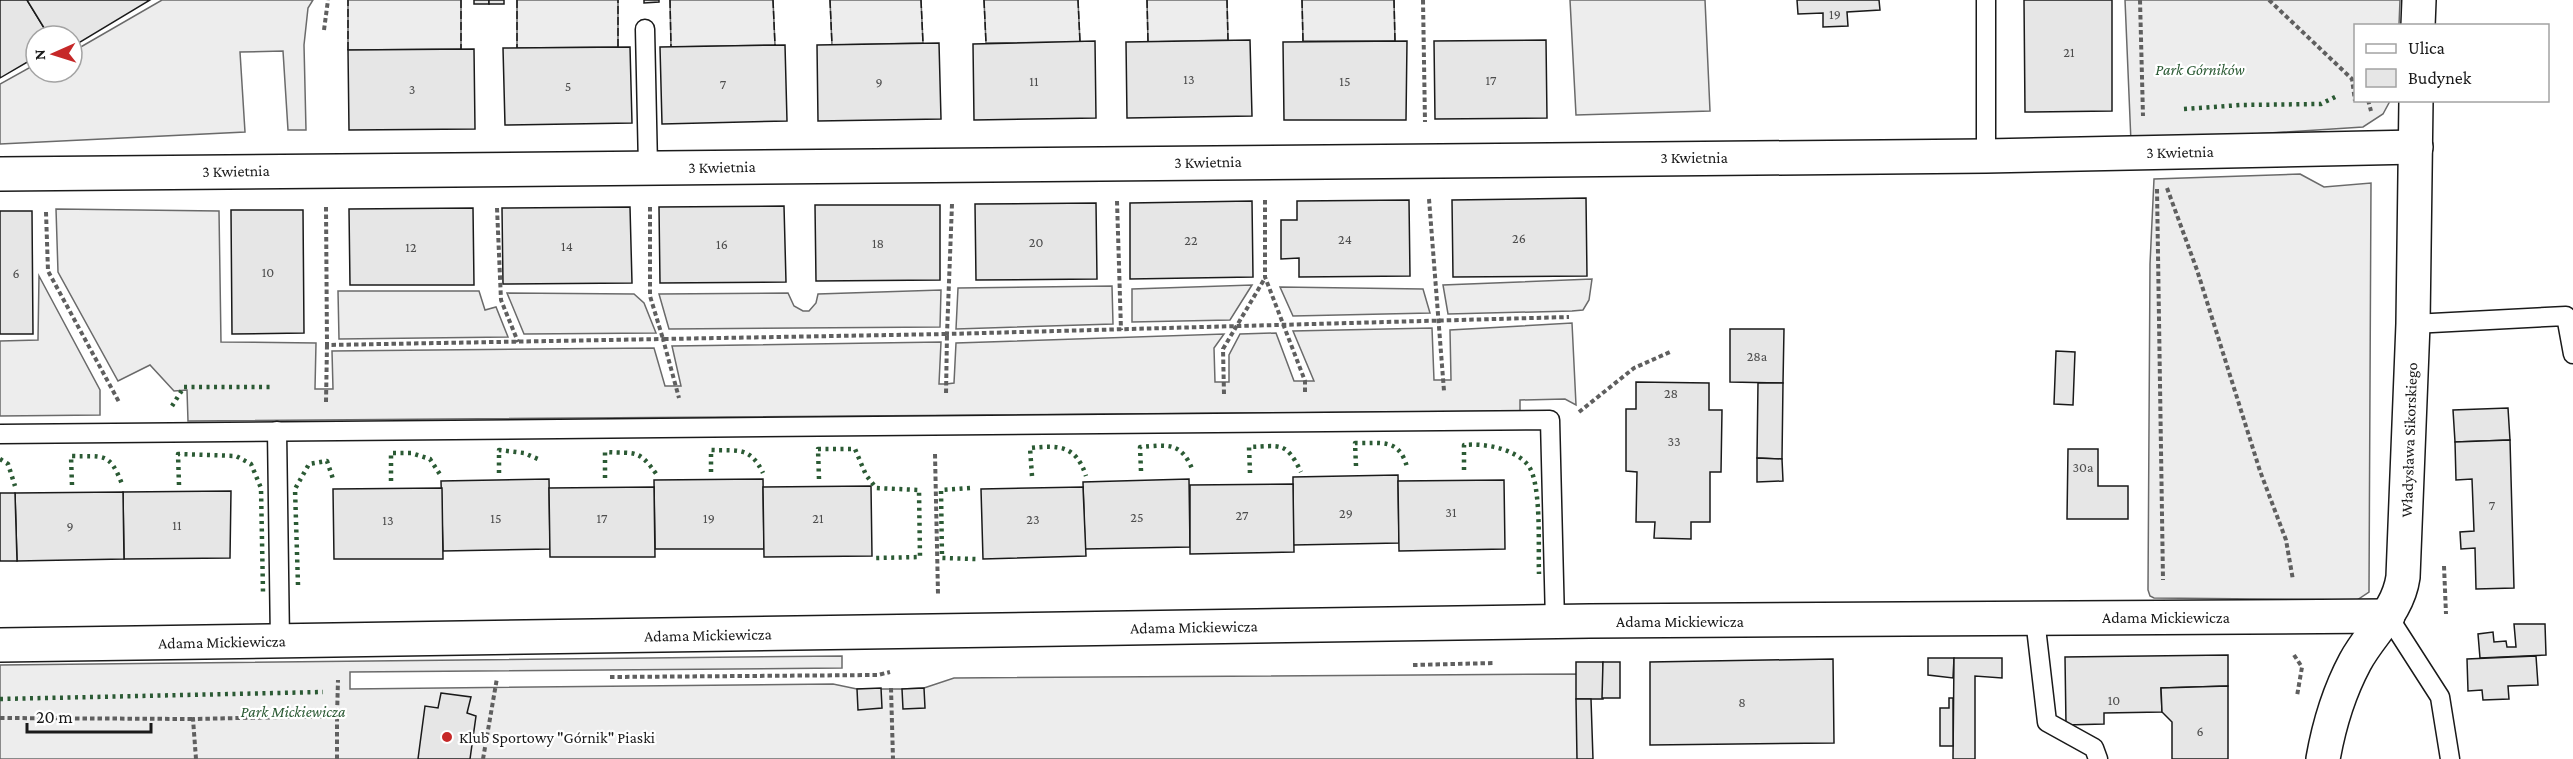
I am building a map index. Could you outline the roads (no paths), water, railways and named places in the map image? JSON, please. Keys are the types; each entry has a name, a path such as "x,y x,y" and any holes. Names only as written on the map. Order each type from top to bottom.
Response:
{"street":[{"path":"2418,24 2419,0"},
{"name":"Władysława Sikorskiego","path":"2323,759 2339,695 2356,660 2388,616 2400,594 2403,578 2413,324 2416,102"},
{"name":"3 Kwietnia","path":"0,174 1986,156 2416,147"},
{"name":"Adama Mickiewicza","path":"0,645 1555,622 2388,616"}],"lane":[{"path":"1986,0 1986,156"},
{"path":"645,29 648,167"},
{"path":"2413,324 2566,316 2573,354"},
{"path":"0,434 1550,420 1555,622"},
{"path":"277,431 280,642"},
{"path":"2388,616 2440,698 2450,759"},
{"path":"2035,619 2047,722 2094,748 2098,759"}],"place":[{"name":"Klub Sportowy \"Górnik\" Piaski","path":"447,737"}],"park label":[{"name":"Park Górników","path":"2200,69"},
{"name":"Park Mickiewicza","path":"293,711"}]}
